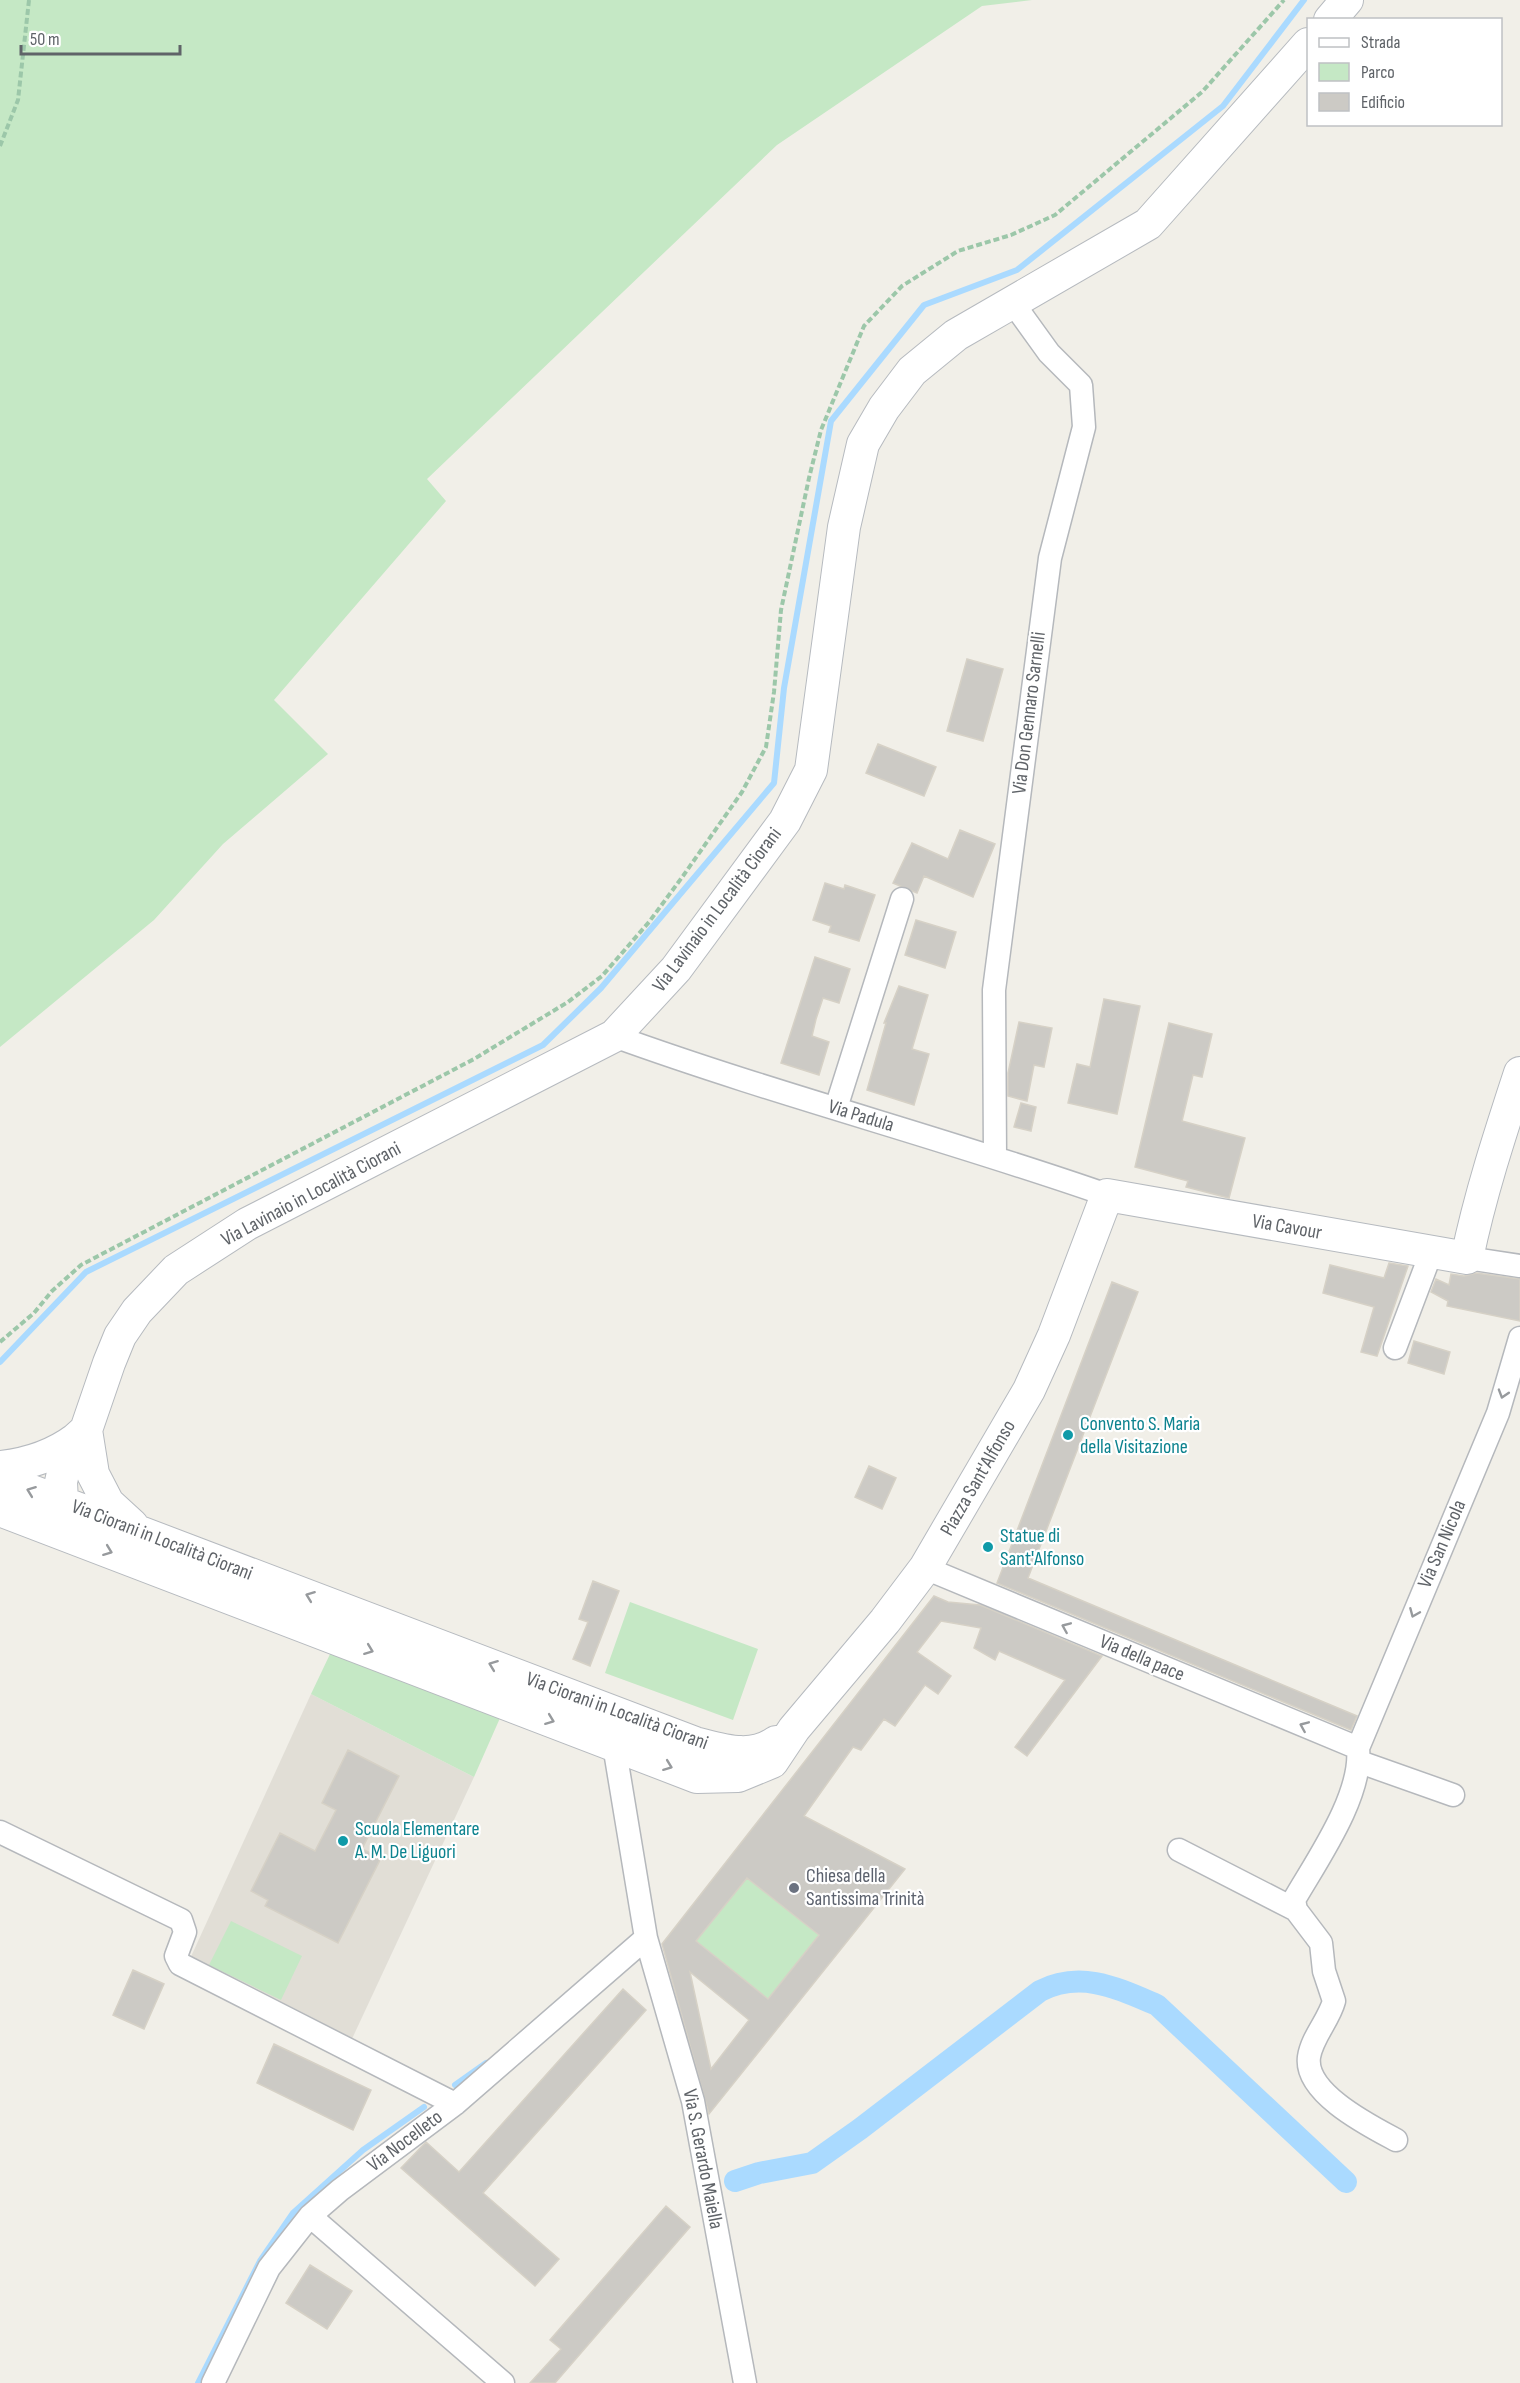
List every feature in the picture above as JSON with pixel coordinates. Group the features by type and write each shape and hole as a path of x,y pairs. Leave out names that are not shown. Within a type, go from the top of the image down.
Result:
{"street":[{"path":"1332,18 1347,0"},
{"name":"Via Lavinaio in Località Ciorani","path":"58,1516 63,1473 84,1438 108,1363 120,1336 137,1311 176,1270 247,1224 614,1036 683,960 785,821 811,770 844,527 863,444 884,408 912,371 956,335 1148,224 1307,45"},
{"name":"Via Don Gennaro Sarnelli","path":"995,1156 993,990 1050,558 1084,427 1081,386 1049,352 1018,310 1006,305"},
{"path":"836,1108 902,899"},
{"name":"Via Padula","path":"614,1036 749,1083 995,1156 1107,1195"},
{"path":"1520,1072 1494,1151 1467,1258 1520,1266"},
{"name":"Via Cavour","path":"1107,1195 1467,1258"},
{"name":"Piazza Sant'Alfonso","path":"794,1730 885,1621 925,1568 1029,1390 1054,1335 1107,1195"},
{"path":"1395,1348 1431,1253"},
{"name":"Via San Nicola","path":"1296,1911 1294,1900 1340,1817 1359,1755 1498,1413 1520,1338"},
{"path":"0,1467 18,1465 45,1457 84,1438 93,1474 108,1503 139,1531"},
{"name":"Via Ciorani in Località Ciorani","path":"0,1479 58,1516 620,1731 695,1743 736,1753 764,1751 794,1730"},
{"name":"Via Ciorani in Località Ciorani","path":"0,1510 58,1516 139,1531 620,1731"},
{"name":"Via della pace","path":"925,1568 1453,1796"},
{"name":"Via S. Gerardo Maiella","path":"620,1731 646,1938 693,2101 745,2383"},
{"path":"0,1832 181,1920 185,1932 176,1956 180,1964 455,2104"},
{"path":"1179,1850 1296,1911 1321,1943 1324,1971 1334,2001 1312,2048 1309,2059 1312,2075 1324,2091 1356,2118 1396,2140"},
{"name":"Via Nocelleto","path":"213,2383 269,2268 310,2216 340,2190 455,2104 646,1938"},
{"path":"310,2216 503,2383"}],"path":[{"path":"0,147 18,100 29,0"},
{"path":"0,1342 34,1313 52,1291 81,1265 474,1059 568,1002 602,976 649,922 683,876 742,792 766,747 781,610 809,478 821,430 864,326 902,285 958,251 1011,235 1055,215 1202,92 1284,0"}],"shaded area":[{"path":"311,1694 474,1777 351,2041 189,1961"}],"green space":[{"path":"0,0 1032,0 982,6 777,145 427,479 446,501 274,700 328,754 223,844 154,920 0,1047"},
{"path":"630,1602 758,1649 733,1720 605,1673"},
{"path":"331,1652 500,1718 474,1777 311,1694"},
{"path":"747,1878 819,1935 768,1999 696,1941"},
{"path":"231,1921 302,1956 281,2000 209,1965"}],"building":[{"path":"967,659 1003,669 983,741 947,731"},
{"path":"878,744 936,767 924,796 866,773"},
{"path":"960,830 995,844 973,897 924,876 917,893 893,883 912,843 948,859"},
{"path":"825,883 844,889 845,885 875,895 859,941 829,932 831,926 813,920"},
{"path":"916,920 956,932 945,968 905,955"},
{"path":"815,957 850,969 839,1003 823,998 816,1019 812,1036 829,1042 819,1075 781,1063"},
{"path":"899,986 928,995 912,1049 929,1054 914,1105 867,1090 886,1023 884,1023"},
{"path":"1104,999 1140,1006 1117,1114 1068,1103 1077,1064 1090,1067"},
{"path":"1019,1022 1052,1028 1044,1067 1034,1065 1027,1101 1008,1096 1008,1073"},
{"path":"1169,1023 1212,1034 1202,1077 1193,1075 1182,1121 1245,1138 1229,1198 1186,1187 1188,1181 1135,1167"},
{"path":"1021,1103 1036,1107 1031,1131 1014,1127"},
{"path":"1389,1263 1408,1266 1377,1356 1361,1352 1374,1307 1323,1293 1330,1265 1384,1278"},
{"path":"1476,1273 1520,1279 1520,1321 1447,1306 1448,1301 1431,1292 1436,1279 1449,1285 1451,1274 1464,1276"},
{"name":"Convento S. Maria della Visitazione","path":"1112,1282 1138,1292 1028,1578 1357,1716 1351,1730 997,1583"},
{"path":"1414,1341 1450,1352 1444,1374 1408,1363"},
{"path":"869,1466 896,1478 882,1509 855,1497"},
{"path":"593,1581 619,1591 590,1666 573,1659 588,1622 579,1619"},
{"path":"934,1596 948,1602 980,1605 1102,1656 1027,1756 1015,1747 1065,1680 999,1651 995,1660 974,1648 981,1628 941,1621 917,1652 951,1676 938,1694 925,1685 895,1726 884,1719 861,1750 853,1747 804,1816 905,1869 709,2114 662,1944","holes":["747,1878 819,1935 768,1999 696,1941","690,1972 749,2020 711,2069"]},
{"name":"Scuola Elementare A. M. De Liguori","path":"348,1750 399,1776 362,1849 381,1858 338,1943 265,1906 268,1900 251,1891 280,1833 315,1851 336,1810 322,1803"},
{"path":"133,1970 164,1984 144,2029 113,2015"},
{"path":"623,1989 646,2010 483,2193 559,2259 535,2286 401,2168 426,2142 459,2172"},
{"path":"274,2044 371,2090 353,2130 257,2083"},
{"path":"666,2206 690,2227 555,2383 530,2383 561,2349 550,2340"},
{"path":"310,2265 352,2291 327,2329 286,2303"}],"waterway":[{"path":"0,1362 86,1272 543,1045 601,988 774,783 784,688 831,421 924,305 1017,270 1223,106 1304,0"},
{"path":"735,2181 759,2173 812,2163 1040,1991 1055,1985 1084,1982 1113,1988 1157,2005 1346,2182"},
{"path":"455,2085 486,2063"},
{"path":"198,2383 260,2261 293,2213 363,2150 424,2107"}],"place":[{"name":"Convento S. Maria della Visitazione","path":"1068,1435"},
{"name":"Statue di Sant'Alfonso","path":"988,1547"},
{"name":"Scuola Elementare A. M. De Liguori","path":"343,1841"},
{"name":"Chiesa della Santissima Trinità","path":"794,1888"}]}
